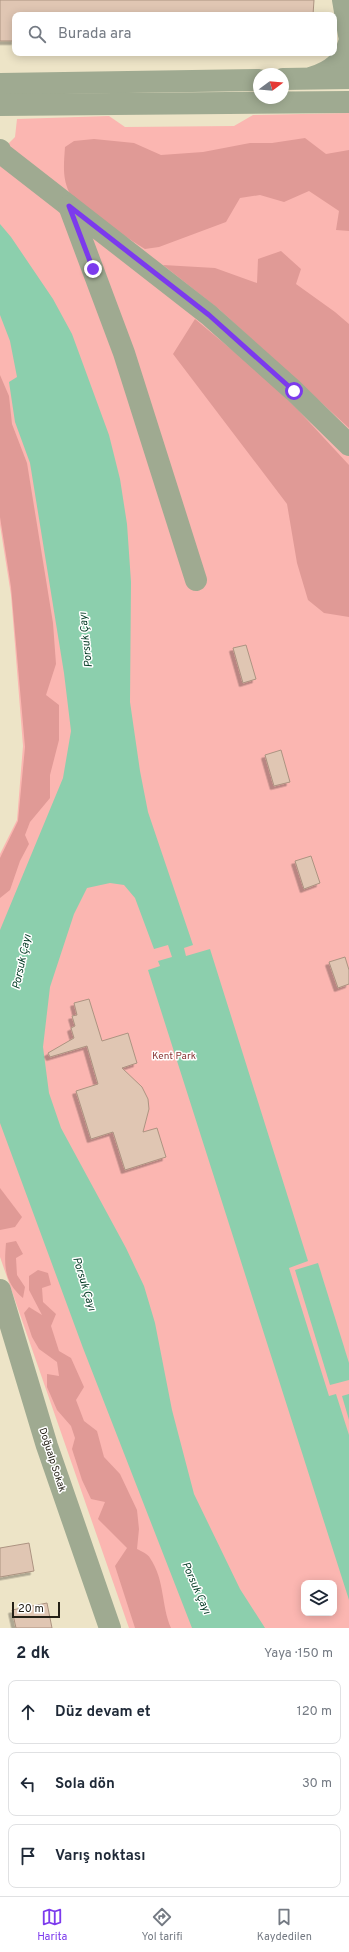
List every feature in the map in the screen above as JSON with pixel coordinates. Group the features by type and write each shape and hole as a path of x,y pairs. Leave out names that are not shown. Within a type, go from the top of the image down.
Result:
{"street":[{"path":"0,105 347,102 348,44 343,0"},
{"path":"309,79 331,70 348,44"},
{"path":"289,79 347,78"},
{"path":"0,84 253,80"},
{"path":"0,150 1,153 209,315 294,391 349,445"},
{"path":"69,206 124,353 196,580"},
{"name":"Doğualp Sokak","path":"0,1290 47,1446 110,1628"}],"green space":[{"name":"Kent Park","path":"349,113 349,1628 129,1628 0,1257 0,854 17,820 23,746 11,595 0,525 0,152 15,137 17,119 109,116 125,127 234,126 253,115"}],"shaded area":[{"path":"305,138 326,154 349,150 349,231 336,230 339,211 309,191 284,202 260,195 240,198 226,222 159,247 145,249 81,205 69,192 65,181 65,147 74,141 94,139 134,143 161,155 203,152 250,143 272,143"},
{"path":"281,251 301,269 296,284 349,324 349,428 220,310 163,265 215,268 257,283 258,259"},
{"path":"195,319 262,375 298,410 349,465 349,617 324,613 308,600 297,563 287,504 173,354"},
{"path":"0,375 9,396 12,424 27,463 53,623 56,664 46,695 59,705 59,740 50,775 50,798 30,822 25,835 29,844 20,861 10,890 0,898 0,858 18,821 25,747 11,587 0,517"},
{"path":"0,1188 22,1217 15,1227 0,1230"},
{"path":"16,1241 23,1254 16,1258 17,1275 25,1287 23,1298 12,1286 5,1266 6,1243"},
{"path":"38,1270 48,1273 51,1285 42,1288 43,1302 56,1314 51,1326 59,1351 71,1358 84,1387 76,1400 84,1421 97,1431 104,1457 120,1474 137,1510 139,1529 137,1549 148,1555 155,1566 161,1584 171,1628 135,1628 115,1566 127,1548 98,1519 105,1502 91,1499 82,1480 72,1449 75,1438 71,1426 57,1410 47,1387 47,1374 59,1376 57,1362 39,1349 32,1337 24,1313 29,1307 42,1315 29,1290 29,1276"}],"water":[{"name":"Porsuk Çayı","path":"0,224 11,237 53,299 72,334 109,435 120,479 127,524 131,582 130,702 140,771 148,812 193,945 184,948 186,956 210,949 308,1261 289,1268 329,1396 336,1394 349,1435 349,1600 148,970 160,966 158,961 172,957 168,945 154,949 135,898 124,885 110,883 87,888 74,914 50,987 43,1047 49,1093 61,1128 126,1248 144,1286 155,1323 172,1410 194,1494 240,1589 265,1628 192,1628 83,1348 0,1123 0,930 63,778 71,731 64,673 30,463 15,422 9,382 17,377 10,341 0,315"},
{"path":"318,1263 349,1363 349,1380 330,1385 295,1270"},
{"path":"349,1394 349,1420 342,1396"}],"building":[{"path":"0,0 314,0 313,12 12,12 12,41 0,41"},
{"path":"246,645 256,679 243,683 233,648"},
{"path":"281,750 290,782 274,786 265,755"},
{"path":"311,856 320,883 304,889 295,861"},
{"path":"345,957 349,970 349,984 338,988 329,962"},
{"path":"89,999 102,1041 128,1033 137,1063 122,1068 142,1087 148,1099 149,1109 143,1132 157,1128 166,1157 125,1170 113,1132 91,1139 76,1091 98,1084 87,1046 50,1057 48,1053 74,1038 71,1028 75,1026 72,1016 77,1015 74,1003"},
{"path":"29,1543 34,1571 0,1577 0,1548"},
{"path":"47,1603 52,1628 16,1628 12,1610"}],"route":[{"path":"93,269 69,206 209,315 294,391"}]}
